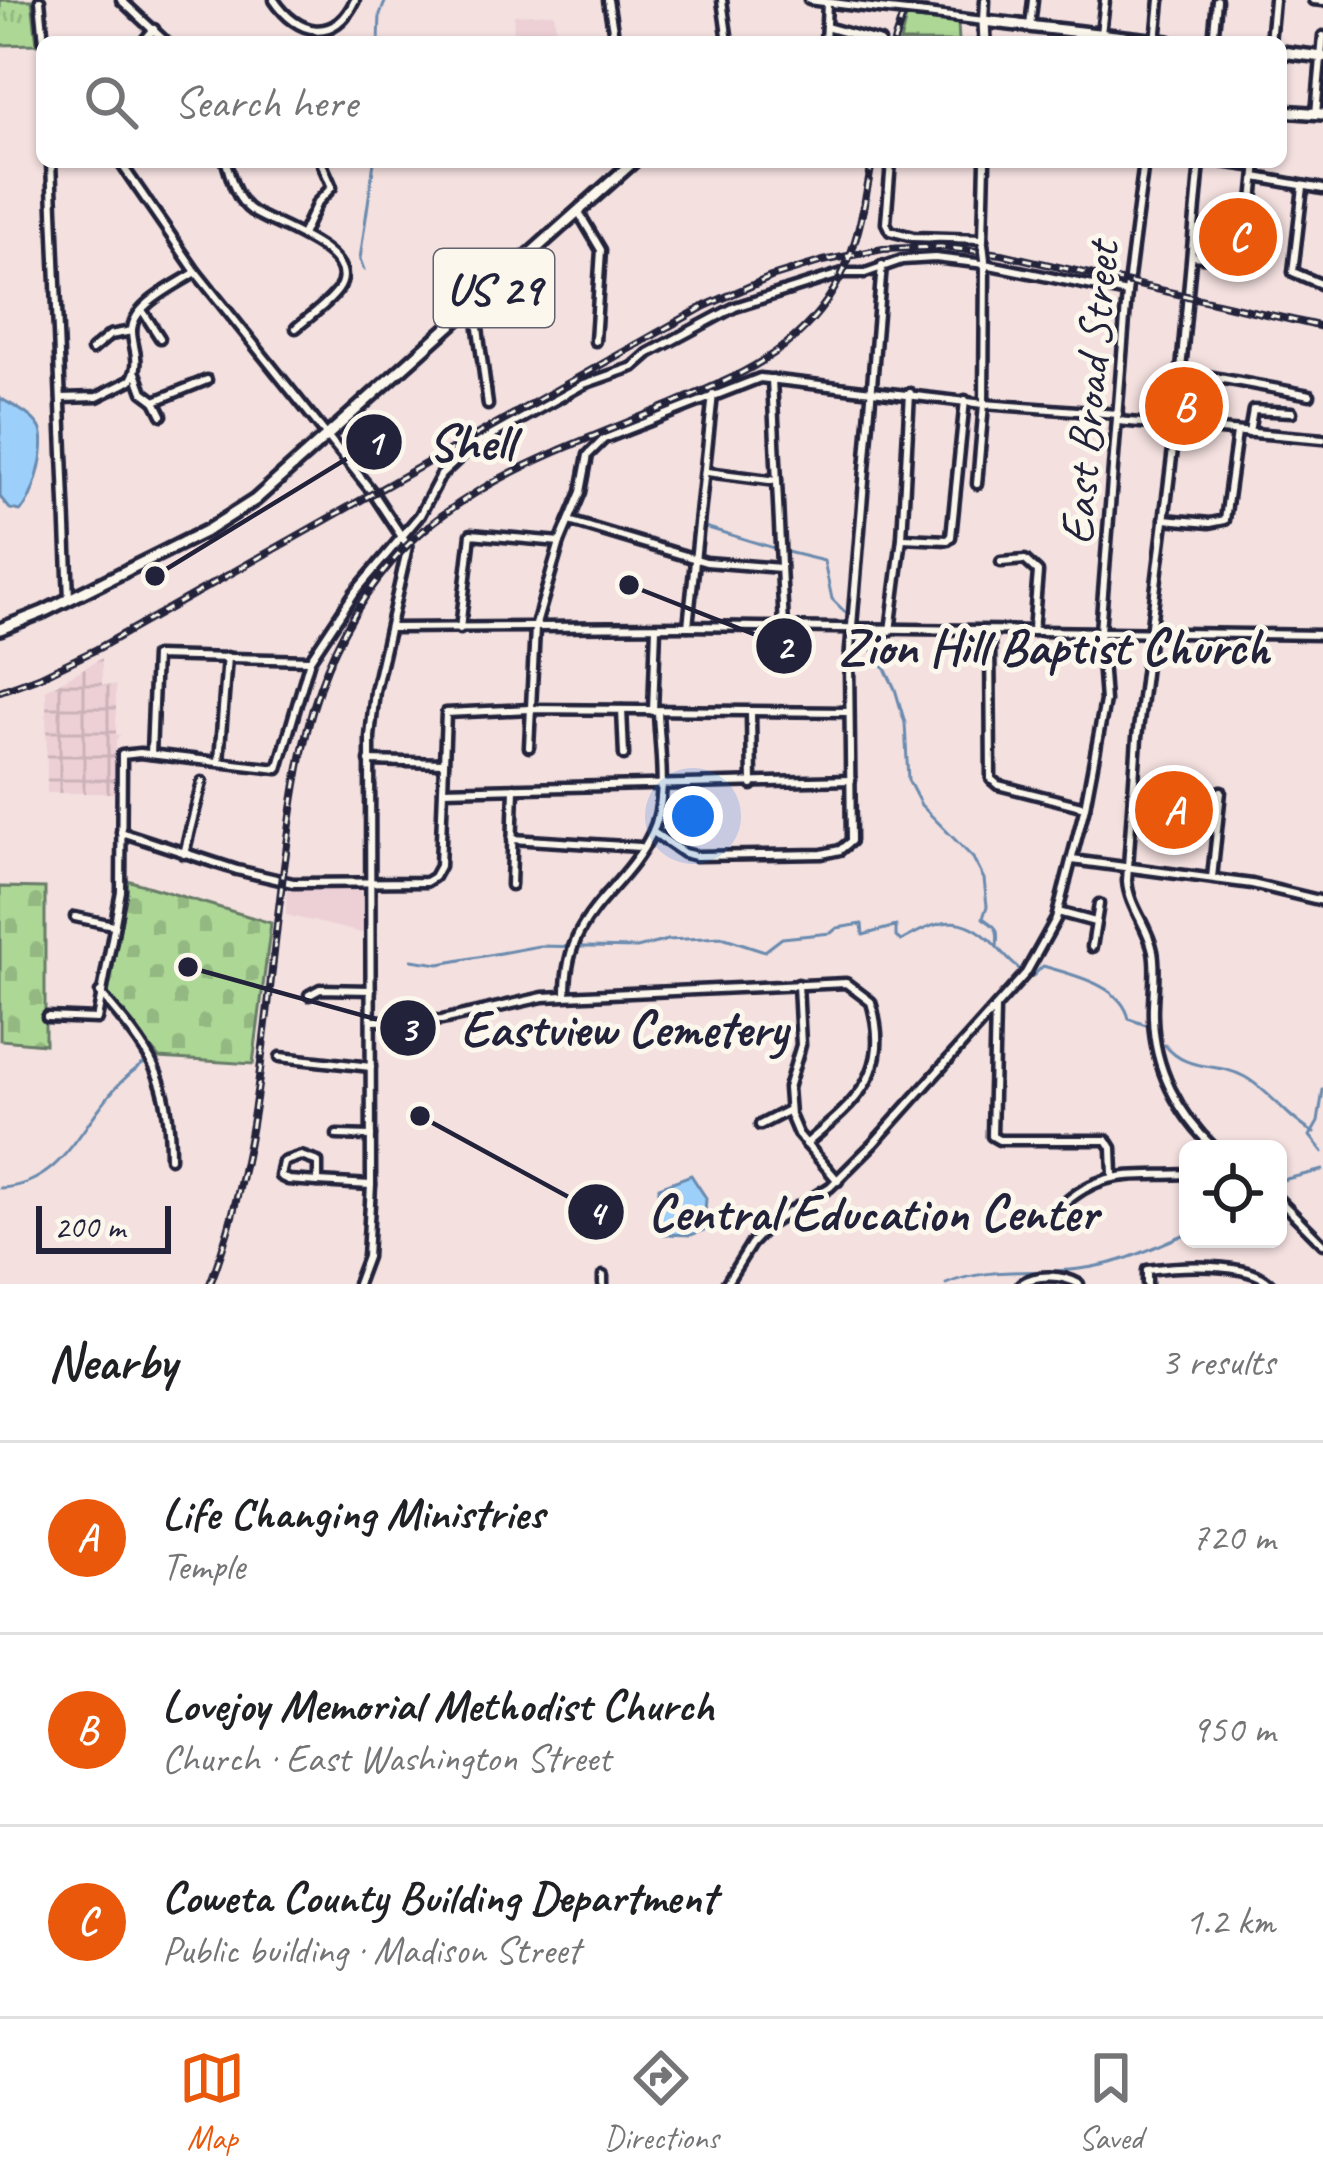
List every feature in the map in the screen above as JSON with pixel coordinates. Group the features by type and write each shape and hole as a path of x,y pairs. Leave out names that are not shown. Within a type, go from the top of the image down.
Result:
{"main road":[{"path":"985,36 985,21 1089,36"},
{"path":"1287,53 1322,57"},
{"path":"1287,111 1319,114"},
{"name":"US 29","path":"0,628 236,514 626,168"}],"street":[{"path":"40,0 43,36"},
{"path":"121,0 161,36"},
{"path":"274,0 296,24 319,30 334,28 356,0"},
{"path":"608,0 614,36"},
{"path":"722,0 727,36"},
{"path":"808,0 985,21 985,0"},
{"path":"1030,26 1033,0"},
{"path":"1101,36 1105,0"},
{"path":"1156,36 1160,0"},
{"path":"1214,36 1217,0"},
{"path":"1271,36 1274,0"},
{"path":"1312,0 1323,1"},
{"path":"825,36 828,1"},
{"path":"826,27 858,36"},
{"path":"148,36 154,28"},
{"path":"1319,114 1323,36"},
{"path":"51,168 68,599"},
{"path":"124,168 196,272 404,537 407,562 371,714 371,1185 367,1257 356,1284"},
{"path":"228,168 249,209 302,235 335,259 342,281 337,292 296,328"},
{"path":"302,235 317,203 332,187 324,168"},
{"path":"891,168 889,228 913,237 983,241"},
{"path":"977,484 983,404 985,168"},
{"name":"East Broad Street","path":"726,1284 770,1223 838,1180 1027,972 1058,912 1105,701 1100,632 1127,293 1143,168"},
{"path":"1199,168 1127,869 1129,896 1154,955 1153,1020 1159,1060 1177,1103 1208,1140"},
{"path":"1192,256 1247,261 1257,168"},
{"path":"1256,177 1323,189"},
{"path":"1303,187 1293,272 1323,285"},
{"path":"578,211 601,250 596,341"},
{"path":"46,1017 97,1019 121,891 122,755 219,761 275,771 281,765 310,660 356,592 404,537 441,475 457,458 600,377 633,367 649,353 734,307 843,273 928,258 985,262 1127,293"},
{"path":"652,832 684,854 696,856 800,856 833,852 849,843 853,827 848,712 852,629 882,265"},
{"path":"162,415 143,392 136,373 132,331 142,310 196,272"},
{"path":"475,305 488,405"},
{"path":"142,310 160,338"},
{"path":"92,350 110,334 132,331"},
{"path":"597,367 600,377"},
{"path":"1181,371 1310,395"},
{"path":"61,398 97,397 136,373"},
{"path":"772,378 784,627"},
{"path":"530,747 535,628 560,542 581,493 588,455 597,443 751,379 1323,439"},
{"path":"155,401 207,380"},
{"path":"890,631 902,538 910,393"},
{"path":"688,626 713,394"},
{"path":"902,538 951,537 965,400"},
{"path":"1249,433 1252,410 1292,412"},
{"path":"1164,519 1225,520 1237,433"},
{"path":"706,472 777,481"},
{"path":"569,521 696,559 781,568"},
{"path":"460,629 471,534 560,542"},
{"path":"1000,562 1025,560 1038,572 1033,631"},
{"path":"390,628 688,626 1323,635"},
{"path":"566,995 568,956 588,917 652,832 659,808 656,627"},
{"path":"990,631 992,779 998,785 1085,807"},
{"path":"151,754 155,656 310,660"},
{"path":"219,761 227,656"},
{"path":"622,710 623,755"},
{"path":"751,712 752,784"},
{"path":"121,832 293,883 425,882 434,878 440,866 446,713 848,712"},
{"path":"369,761 443,763"},
{"path":"442,790 851,780"},
{"path":"184,854 202,782"},
{"path":"511,885 514,788"},
{"path":"1212,878 1221,790"},
{"path":"512,838 642,847"},
{"path":"1072,860 1212,878 1323,901"},
{"path":"434,878 441,885"},
{"path":"1092,947 1099,904"},
{"path":"1058,912 1096,922"},
{"path":"76,917 113,925"},
{"path":"371,1021 442,1020 566,995 846,983 871,1002 879,1053 866,1085 806,1144"},
{"path":"798,984 801,1045 788,1088 789,1110 806,1144 838,1180"},
{"path":"309,995 320,989 371,990"},
{"path":"100,993 154,1061 169,1116 170,1157"},
{"path":"995,1005 992,1136 1050,1142 1107,1140 1113,1175"},
{"path":"280,1057 371,1066"},
{"path":"760,1125 789,1110"},
{"path":"338,1135 371,1136"},
{"path":"318,1182 318,1162 311,1158 288,1159 279,1170 288,1180 318,1182 371,1185"},
{"path":"1052,1215 1079,1190 1113,1175 1179,1174"},
{"path":"1287,1208 1323,1244"},
{"path":"1148,1284 1147,1270 1164,1268 1244,1269 1262,1275 1270,1284"},
{"path":"1022,1284 1034,1277 1066,1278 1079,1284"}],"shaded area":[{"path":"554,13 557,36 513,36 514,15"},
{"path":"102,658 102,685 116,686 116,734 120,735 115,793 47,793 46,690"},
{"path":"287,881 371,881 371,935 286,915"}],"green space":[{"path":"0,0 32,0 36,44 0,45"},
{"path":"906,18 958,23 959,36 902,36"},
{"path":"127,880 271,923 253,1064 159,1058 108,995"},
{"path":"0,887 45,888 45,1044 0,1040"}],"water":[{"path":"0,398 33,419 42,436 38,472 20,511 10,509 0,497"},
{"path":"691,1175 706,1198 704,1230 691,1235 663,1234 659,1187"}],"waterway":[{"path":"379,36 386,0"},
{"path":"364,270 360,259 373,168"},
{"path":"705,527 777,549"},
{"path":"783,551 824,561 832,599 868,635 895,689 905,723 908,780 921,805 973,858 984,879 987,906 983,918 996,929 997,947"},
{"path":"412,960 439,964 539,946 637,948 668,940 722,937 765,951 782,938 862,924 863,935 896,926 901,941 950,922 982,934 1021,970"},
{"path":"1030,974 1043,966 1095,983 1117,998 1129,1019 1146,1025"},
{"path":"1165,1045 1183,1060 1245,1077 1314,1133"},
{"path":"0,1188 26,1183 46,1172 125,1078 146,1062"},
{"path":"1323,1090 1318,1122 1310,1136 1323,1152"},
{"path":"1287,1179 1323,1170"},
{"path":"946,1284 995,1273 1095,1266 1179,1237"}],"railway":[{"path":"896,36 908,0"},
{"path":"210,1284 250,1137 302,754 311,714 341,637 391,563 450,509 554,452 737,375 800,332 833,291 848,260 871,168"},
{"path":"0,691 97,649 705,306 823,261 883,249 941,247 1002,254 1323,327"}],"place":[{"name":"Coweta County Building Department","path":"1238,237"},
{"name":"Lovejoy Memorial Methodist Church","path":"1184,406"},
{"name":"Shell","path":"155,576"},
{"name":"Zion Hill Baptist Church","path":"629,585"},
{"name":"Life Changing Ministries","path":"1174,810"},
{"name":"Eastview Cemetery","path":"188,967"},
{"name":"Central Education Center","path":"420,1116"}]}
